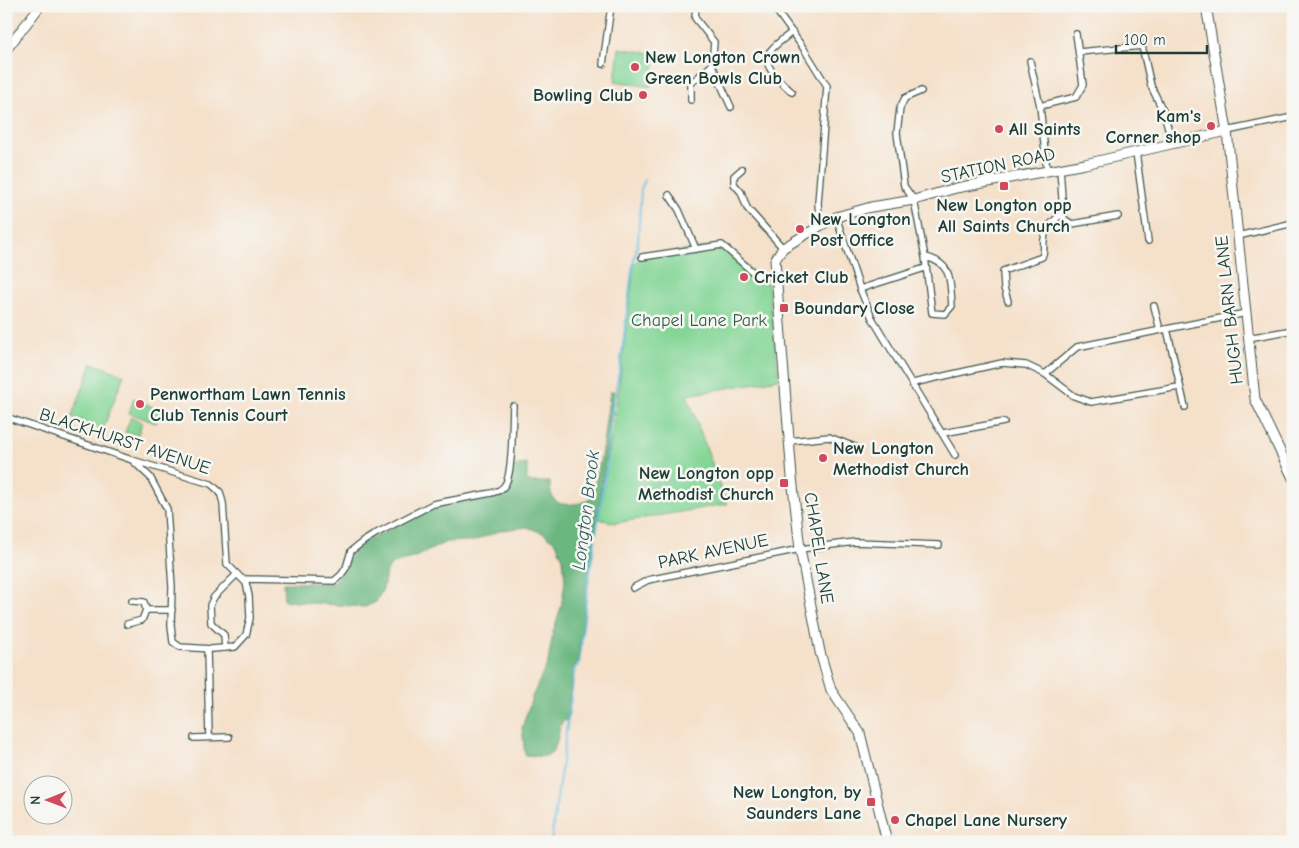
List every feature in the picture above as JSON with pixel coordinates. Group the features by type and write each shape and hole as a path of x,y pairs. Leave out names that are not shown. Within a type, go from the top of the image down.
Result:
{"street":[{"path":"6,50 40,6"},
{"path":"603,64 611,6"},
{"path":"696,6 695,18 714,42 712,66 730,107"},
{"path":"774,6 827,86 818,203 820,226"},
{"name":"HUGH BARN LANE","path":"1206,6 1227,131 1255,399 1293,478"},
{"path":"792,32 770,51 767,56 768,64 777,79 792,92"},
{"path":"1040,106 1076,98 1083,85 1076,34"},
{"path":"1079,52 1142,46 1151,86 1164,113 1172,143"},
{"path":"1030,61 1040,106 1047,171"},
{"path":"691,100 690,84 712,66"},
{"path":"921,92 905,98 900,108 897,132 904,186 914,200 925,257 932,313 945,314 952,306 950,274 936,260 925,257"},
{"path":"1227,131 1293,117"},
{"name":"STATION ROAD","path":"782,248 836,218 870,207 914,200 956,188 1047,171 1227,131"},
{"path":"1136,152 1148,240"},
{"path":"1060,168 1064,219 1072,224 1118,216"},
{"path":"742,169 734,176 734,184 741,192 747,208 782,248"},
{"path":"669,194 680,210 696,249"},
{"path":"1008,302 1004,288 1003,271 1042,257 1046,232 1054,219 1063,213"},
{"path":"836,218 872,318 955,455"},
{"path":"1238,236 1293,223"},
{"path":"642,257 722,245 755,274 761,277 775,276"},
{"name":"CHAPEL LANE","path":"782,248 775,260 775,276 782,331 800,549 820,652 831,690 860,733 887,842"},
{"path":"860,289 925,268"},
{"path":"1154,306 1164,330 1185,407"},
{"path":"1045,374 1077,347 1246,312"},
{"path":"1248,338 1293,330"},
{"path":"913,383 1002,363 1026,365 1045,374 1074,396 1091,402 1180,387"},
{"path":"243,579 334,581 346,568 351,551 364,540 432,504 495,492 507,482 513,406"},
{"name":"BLACKHURST AVENUE","path":"6,417 132,460 211,484 220,492 223,503 227,564 237,574"},
{"path":"943,433 1004,422"},
{"path":"790,440 828,437 860,449"},
{"path":"132,460 150,477 167,509 172,586 173,642 180,647 206,649 225,648 235,647 246,635 250,618 246,582 237,574 214,597 210,605 211,624 224,635 225,648"},
{"name":"PARK AVENUE","path":"633,588 648,580 800,549 855,542 939,544"},
{"path":"127,624 142,620 146,610 144,602 132,601"},
{"path":"146,610 172,610"},
{"path":"206,649 209,737"},
{"path":"194,738 229,737"}],"green space":[{"name":"New Longton Crown Green Bowls Club","path":"619,48 656,54 651,87 615,81"},
{"name":"Chapel Lane Park","path":"719,245 768,284 779,379 687,395 727,504 615,523 599,519 619,385 634,264 642,257"},
{"path":"92,363 124,375 103,429 72,417"},
{"path":"615,391 578,663 573,668 567,720 562,722 560,726 557,741 550,754 545,756 525,755 522,728 532,697 548,662 565,581 563,559 556,543 543,533 527,527 502,530 474,541 446,542 418,556 391,565 386,573 383,589 376,602 365,607 284,601 283,583 333,583 355,550 363,543 433,506 498,494 506,489 512,466 527,464 527,482 550,482 551,493 558,503 574,504 588,500 592,497 601,457 610,392"},
{"name":"Penwortham Lawn Tennis Club Tennis Court","path":"134,398 161,411 156,423 129,413"},
{"path":"131,417 142,422 138,435 125,432"}],"waterway":[{"name":"Longton Brook","path":"551,842 575,668 579,665 587,591 607,463 611,413 620,368 632,270 638,241 641,189 645,180"}],"place":[{"name":"New Longton Crown Green Bowls Club","path":"635,67"},
{"name":"Bowling Club","path":"643,95"},
{"name":"Kam's Corner shop","path":"1211,126"},
{"name":"All Saints","path":"999,129"},
{"name":"New Longton opp All Saints Church","path":"1004,186"},
{"name":"New Longton Post Office","path":"800,229"},
{"name":"Cricket Club","path":"744,277"},
{"name":"Boundary Close","path":"784,308"},
{"name":"Penwortham Lawn Tennis Club Tennis Court","path":"140,404"},
{"name":"New Longton Methodist Church","path":"823,458"},
{"name":"New Longton opp Methodist Church","path":"784,483"},
{"name":"New Longton, by Saunders Lane","path":"871,802"},
{"name":"Chapel Lane Nursery","path":"895,820"}]}
